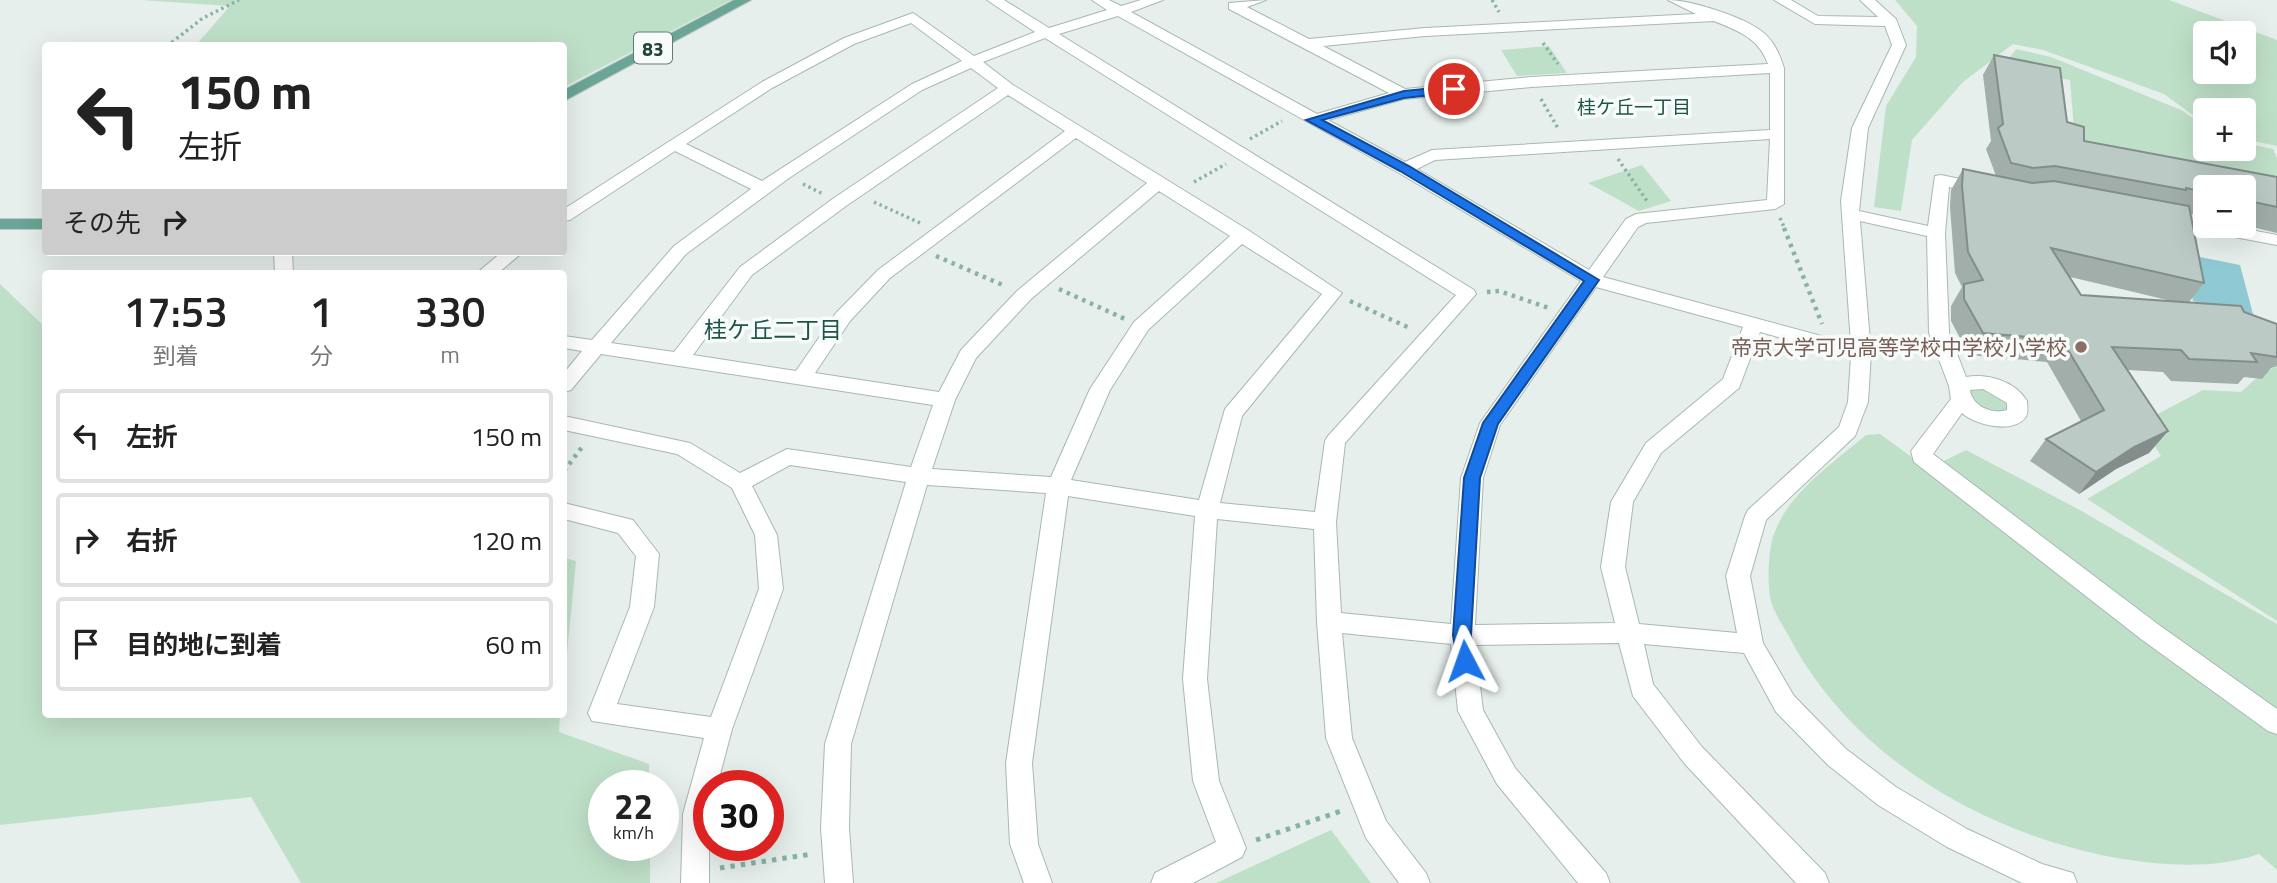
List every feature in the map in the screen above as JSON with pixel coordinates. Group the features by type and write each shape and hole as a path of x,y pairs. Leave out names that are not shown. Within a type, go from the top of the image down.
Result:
{"main road":[{"name":"83","path":"567,94 744,0"},
{"path":"0,224 42,224"}],"street":[{"path":"995,0 1467,294 1335,442 1325,522 1329,622 1339,738 1376,830 1416,883"},
{"path":"1099,0 1405,169 1592,280 1861,352"},
{"path":"567,381 680,250 762,188 917,87 971,62 1046,33 1156,0"},
{"path":"1259,0 1234,6 1404,94"},
{"path":"1596,883 1506,776 1471,711 1462,635 1472,478 1490,423 1632,223 1642,218 1657,216 1775,204 1777,68 1770,49 1752,31 1675,0"},
{"path":"1781,0 1815,20 1891,22"},
{"path":"1867,0 1891,22 1899,45 1860,128 1850,201 1861,352 1858,402 1848,431 1756,516 1738,576 1751,644 1785,704 1837,757 1887,796 1957,838 2039,877 2063,883"},
{"path":"1304,44 1425,32 1720,16"},
{"path":"567,214 767,85 849,41 913,17 1008,88 1333,293 1232,414 1207,510 1195,680 1206,781 1232,848 1165,883"},
{"path":"1305,116 1404,94 1531,82 1777,68"},
{"path":"679,360 746,271 847,197 1008,88"},
{"path":"801,379 843,317 884,275 1077,130"},
{"path":"1405,169 1432,155 1778,134"},
{"path":"673,144 762,188"},
{"path":"1994,191 1941,180 1936,233 1939,333 1960,393 1922,451 1922,457 2150,632 2277,723"},
{"path":"839,883 835,828 838,744 919,476 945,400 968,355 1024,295 1158,183"},
{"path":"1851,214 1936,233"},
{"path":"2146,215 2277,240"},
{"path":"1038,883 1024,844 1019,763 1058,486 1100,389 1141,326 1242,234"},
{"path":"490,270 509,256"},
{"path":"1753,325 1732,383 1653,448 1622,502 1613,567 1642,688 1693,755 1815,883"},
{"path":"567,342 945,400"},
{"path":"567,424 683,448 740,483 766,536 771,589 719,729 696,814 695,877"},
{"path":"740,483 787,457 919,476 1058,486 1207,510 1325,522"},
{"path":"567,513 625,526 648,554 642,607 601,713 719,729"},
{"path":"1329,622 1462,635 1628,633 1751,644"}],"path":[{"path":"172,42 203,18 239,0"},
{"path":"1532,26 1568,80"},
{"path":"1531,82 1568,146"},
{"path":"1175,193 1237,152 1305,116"},
{"path":"1607,144 1657,216"},
{"path":"783,174 940,233"},
{"path":"1775,204 1829,345"},
{"path":"919,248 1024,295"},
{"path":"1039,280 1141,326"},
{"path":"1467,294 1499,291 1566,315"},
{"path":"1333,293 1429,337"},
{"path":"567,467 595,429"},
{"path":"1232,848 1365,803"},
{"path":"695,877 837,850"}],"green space":[{"path":"141,0 731,0 567,85 567,42 199,42 230,6"},
{"path":"1895,0 2169,0 2226,21 2193,21 2193,84 2256,84 2256,32 2277,40 2277,146 2256,142 2256,98 2193,98 2193,115 2164,94 2043,50 2013,44 1963,82 1912,140 1901,211 1874,207 1886,106 1916,57 1917,26"},
{"path":"1549,46 1567,73 1517,76 1501,50"},
{"path":"2016,49 2051,57 2181,110 2193,118 2193,161 2256,161 2256,145 2273,149 2277,158 2277,190 2256,185 2256,175 2215,175 2075,141 2070,80 2002,68"},
{"path":"1642,165 1671,201 1639,211 1588,183"},
{"path":"0,284 42,324 42,718 560,718 559,732 649,764 649,770 588,770 588,861 650,861 650,883 301,883 251,797 0,825"},
{"path":"2277,366 2277,621 2087,499 2161,456 2141,423 2203,390 2241,392 2262,373"},
{"path":"1973,380 2017,401 2004,420 1961,400"},
{"path":"1880,434 1928,469 1966,450 2078,509 2277,624 2277,870 2259,854 2209,864 2157,863 2123,859 2074,848 2025,833 1978,813 1934,788 1892,759 1854,725 1821,687 1777,616 1769,591 1769,560 1774,534 1781,519 1801,492 1866,435"},
{"path":"567,559 576,561 567,653"},
{"path":"1331,830 1371,883 1216,883"}],"water":[{"path":"2185,254 2240,265 2253,314 2193,301"}],"building":[{"path":"1994,55 2060,68 2067,122 2084,127 2084,141 2277,177 2277,207 2256,203 2256,175 2193,175 2193,189 2186,190 2055,166 2033,168 2011,163 1998,128 2003,124"},
{"path":"1963,169 2032,183 2054,181 2189,206 2193,238 2195,238 2204,283 2051,248 2081,295 2241,306 2244,312 2277,324 2277,357 2251,353 2257,362 2189,359 2181,350 2112,347 2168,431 2134,447 2096,472 2046,439 2104,410 2062,340 1983,333 1964,299 1964,284 1983,280 1968,252"}],"place":[{"name":"帝京大学可児高等学校中学校小学校","path":"2081,347"}],"district":[{"name":"桂ケ丘一丁目","path":"1634,106"},
{"name":"桂ケ丘二丁目","path":"773,329"}],"route":[{"path":"1454,89 1404,94 1312,120 1405,169 1592,280 1490,423 1484,441 1472,478 1462,635 1465,661"}]}
